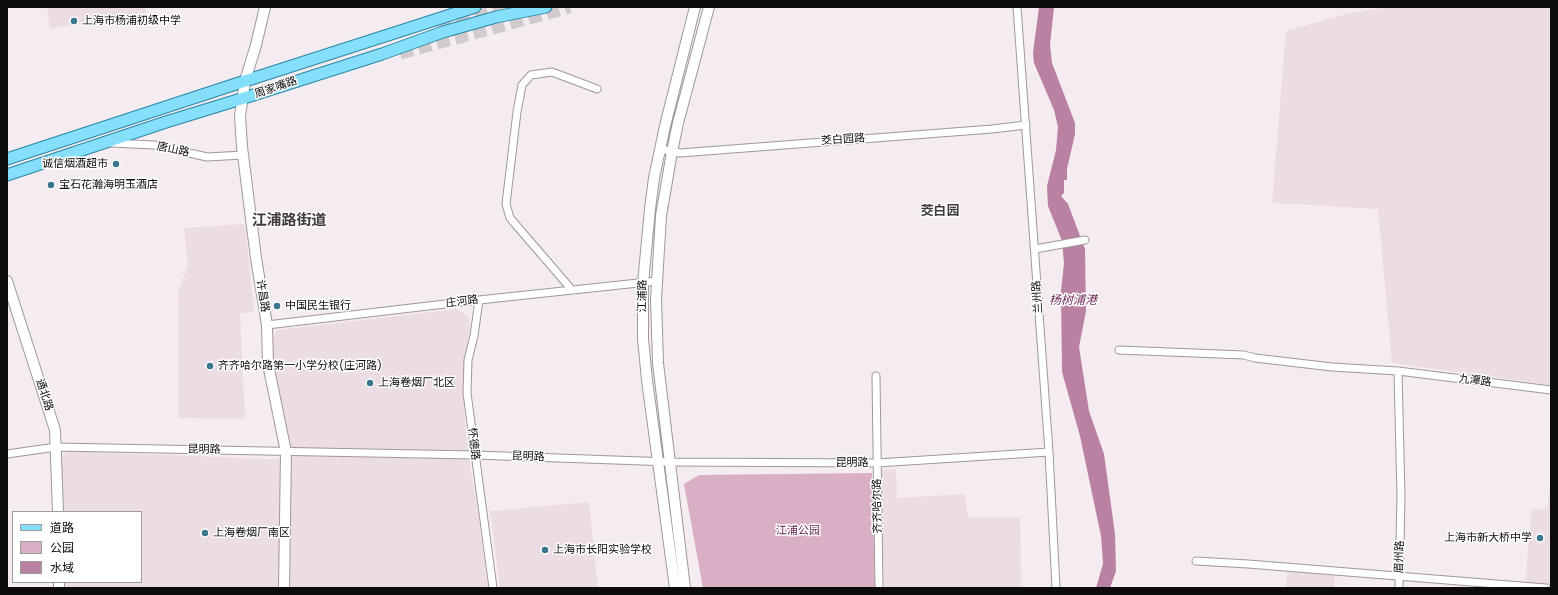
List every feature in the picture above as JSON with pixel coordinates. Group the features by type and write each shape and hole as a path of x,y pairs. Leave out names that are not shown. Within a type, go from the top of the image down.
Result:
{"main road":[{"name":"许昌路","path":"265,7 258,38 245,80 240,116 243,155 256,258 267,325 268,364 286,452 284,588"},
{"name":"周家嘴路","path":"7,159 245,80 475,7"},
{"name":"周家嘴路","path":"7,175 103,142 382,54 443,32 496,17 546,7"},
{"name":"江浦路","path":"675,588 646,373 643,339 643,283 650,208 660,149 696,7"},
{"name":"江浦路","path":"686,588 658,363 656,336 657,281 661,216 672,152 678,123 709,7"},
{"name":"通北路","path":"7,281 55,430 58,511"}],"street":[{"name":"兰州路","path":"1017,7 1050,452 1056,588"},
{"path":"572,290 510,218 506,204 514,148 517,112 522,86 531,75 552,72 598,89"},
{"name":"茭白园路","path":"660,149 680,153 992,129 1026,125"},
{"name":"唐山路","path":"103,142 154,145 207,156 243,155"},
{"path":"1035,249 1085,240"},
{"name":"庄河路","path":"267,325 657,281"},
{"name":"怀德路","path":"479,300 467,373 467,393 493,588"},
{"name":"九潭路","path":"1119,350 1244,355 1255,358 1332,367 1398,371 1551,390"},
{"name":"眉州路","path":"1398,371 1401,526 1399,588"},
{"name":"齐齐哈尔路","path":"876,376 879,588"},
{"name":"昆明路","path":"7,454 56,447 475,455 658,462 877,463 1050,452"},
{"path":"1196,561 1546,588"}],"shaded area":[{"name":"上海市杨浦初级中学","path":"47,7 146,7 147,13 50,29"},
{"path":"1390,7 1551,7 1551,385 1392,363 1378,209 1272,203 1286,31 1350,13"},
{"name":"齐齐哈尔路第一小学分校(庄河路)","path":"245,224 254,312 240,313 245,419 179,418 178,292 188,265 184,228"},
{"path":"457,309 469,318 470,326 463,378 465,423 488,588 62,588 62,583 142,583 142,511 62,511 62,459 63,454 67,451 292,460 289,436 273,379 272,340 277,330"},
{"path":"896,469 897,498 965,494 968,517 1020,517 1021,588 884,587 879,470"},
{"name":"上海市新大桥中学","path":"1550,487 1551,584 1525,583 1532,509 1547,509"},
{"name":"上海市长阳实验学校","path":"589,502 598,588 500,588 490,511"},
{"path":"1287,570 1335,573 1334,588 1286,588"}],"green space":[{"name":"江浦公园","path":"872,473 875,588 703,588 684,484 699,475"}],"water":[{"name":"杨树浦港","path":"1039,7 1054,7 1050,45 1052,63 1075,123 1075,134 1067,169 1067,180 1064,180 1064,193 1061,196 1068,204 1085,249 1086,311 1079,347 1089,411 1104,454 1115,534 1116,571 1110,588 1096,588 1103,564 1101,536 1080,436 1062,372 1061,291 1064,263 1062,241 1048,206 1047,186 1056,150 1058,127 1054,110 1034,63 1033,53"}],"tunnel":[{"path":"438,25 506,7"},
{"path":"400,53 570,7"}],"place":[{"name":"上海市杨浦初级中学","path":"74,21"},
{"name":"诚信烟酒超市","path":"116,164"},
{"name":"宝石花瀚海明玉酒店","path":"51,185"},
{"name":"中国民生银行","path":"277,306"},
{"name":"齐齐哈尔路第一小学分校(庄河路)","path":"210,366"},
{"name":"上海卷烟厂北区","path":"370,383"},
{"name":"上海卷烟厂南区","path":"205,533"},
{"name":"上海市新大桥中学","path":"1540,538"},
{"name":"上海市长阳实验学校","path":"545,550"}],"district":[{"name":"茭白园","path":"940,212"},
{"name":"江浦路街道","path":"289,221"}]}
